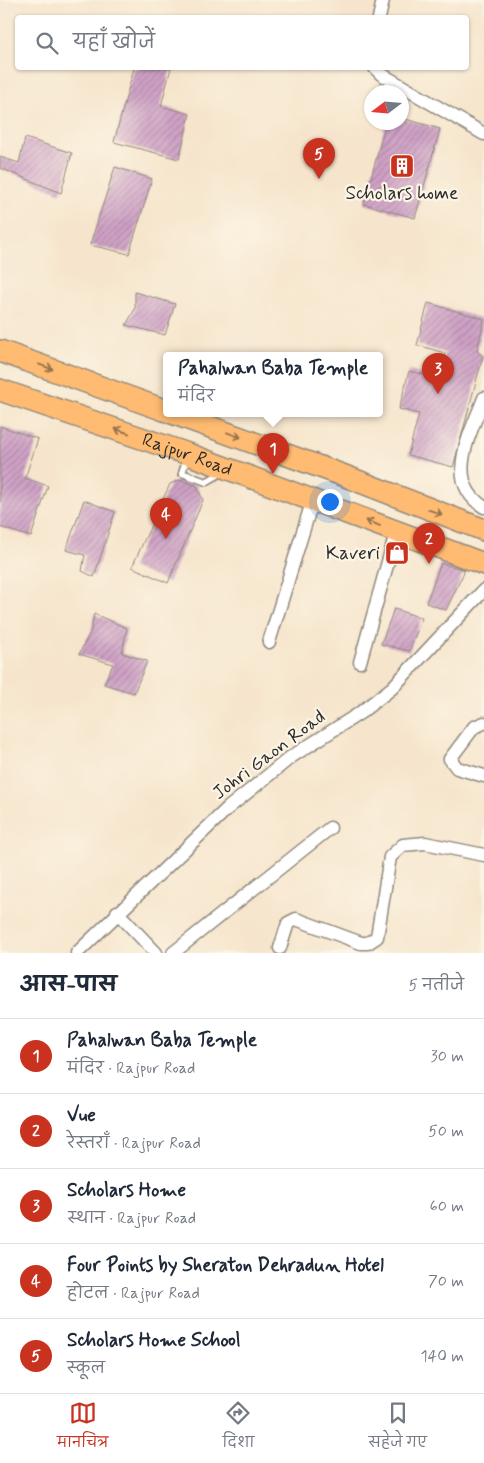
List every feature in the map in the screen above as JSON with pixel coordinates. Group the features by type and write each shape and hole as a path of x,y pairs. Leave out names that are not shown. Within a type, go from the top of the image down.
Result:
{"main road":[{"name":"Rajpur Road","path":"0,350 163,410"},
{"name":"Rajpur Road","path":"0,390 228,468 484,564"},
{"name":"Rajpur Road","path":"183,417 345,476 484,530"}],"street":[{"path":"380,15 383,0"},
{"path":"377,70 484,134"},
{"path":"484,398 466,443 462,472 464,483 470,494 484,507"},
{"path":"269,642 313,499"},
{"path":"360,662 396,532"},
{"name":"Johri Gaon Road","path":"77,953 228,808 291,757 360,713 392,688 484,590"},
{"path":"465,611 484,599"},
{"path":"484,723 474,727 450,759 457,768 484,776"},
{"path":"174,953 330,828"},
{"path":"280,948 288,923 296,919 361,943 374,940 377,937 390,857 403,845 424,843 484,855"},
{"path":"118,912 156,953"}],"building":[{"path":"133,70 170,70 161,106 190,114 179,159 114,142"},
{"name":"Scholars home","path":"409,120 440,129 415,218 364,204 384,130 409,130"},
{"path":"25,138 72,153 61,193 0,168 0,157 19,163"},
{"path":"115,167 152,179 129,254 90,245"},
{"path":"135,292 175,304 165,335 126,325 135,309"},
{"path":"428,303 484,319 477,351 483,356 453,467 408,455 419,414 399,409 409,371 438,378 445,353 417,345"},
{"path":"0,426 38,439 25,478 48,486 31,537 0,527"},
{"path":"179,480 196,485 203,500 168,583 132,567 170,484"},
{"path":"84,500 115,512 94,577 82,571 85,555 66,550"},
{"path":"441,563 465,570 446,610 426,603"},
{"path":"394,609 422,618 409,651 381,644"},
{"path":"94,614 127,628 122,653 147,661 134,693 104,684 113,664 79,654 91,631"}],"place":[{"name":"Scholars home","path":"402,166"},
{"name":"Scholars Home School","path":"319,179"},
{"name":"Scholars Home","path":"438,394"},
{"name":"Pahalwan Baba Temple","path":"273,474"},
{"name":"Four Points by Sheraton Dehradun Hotel","path":"166,539"},
{"name":"Kaveri","path":"397,553"},
{"name":"Vue","path":"429,564"}]}
